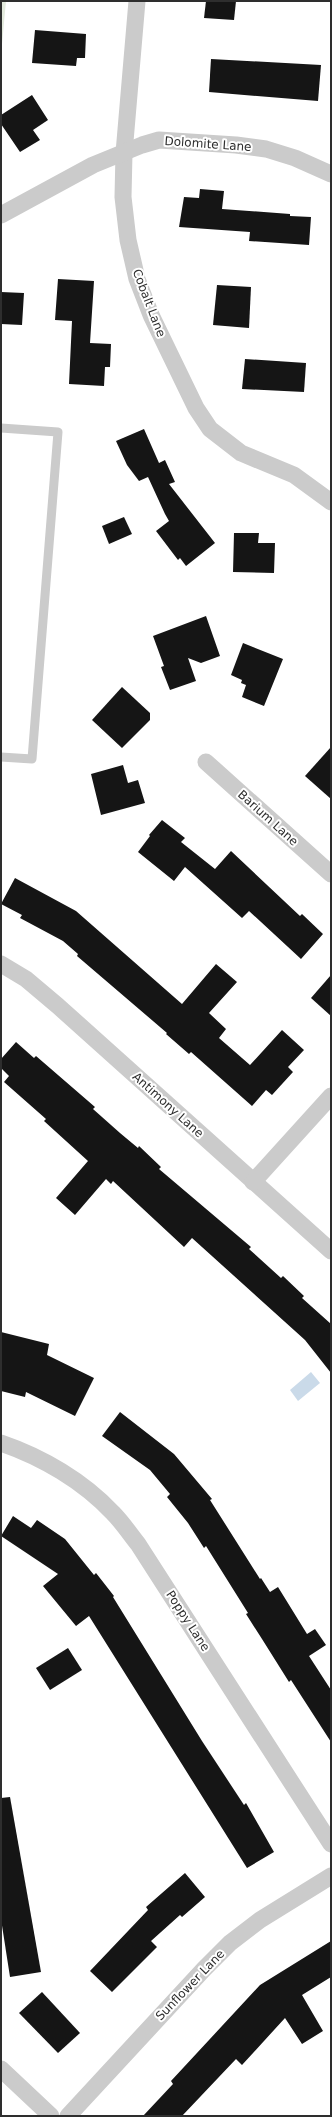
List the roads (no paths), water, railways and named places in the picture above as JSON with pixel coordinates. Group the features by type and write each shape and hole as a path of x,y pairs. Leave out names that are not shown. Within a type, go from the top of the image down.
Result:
{"street":[{"name":"Cobalt Lane","path":"137,1 124,152 123,197 128,240 137,279 151,315 196,408 210,428 224,442 241,453 294,475 331,502"},
{"name":"Dolomite Lane","path":"1,215 65,179 142,144 159,140 236,145 266,149 295,158 331,174"},
{"name":"Barium Lane","path":"206,762 331,874"},
{"name":"Antimony Lane","path":"1,964 26,980 58,1006 331,1251"},
{"path":"253,1182 331,1096"},
{"name":"Poppy Lane","path":"1,1444 46,1462 82,1485 113,1512 138,1544 331,1844"},
{"name":"Sunflower Lane","path":"68,2116 204,1969 230,1943 260,1920 331,1876"},
{"path":"1,2069 51,2116"}],"lane":[{"path":"1,428 58,432 32,759 1,757"}],"water":[{"path":"311,1372 320,1383 298,1401 290,1390"}]}
